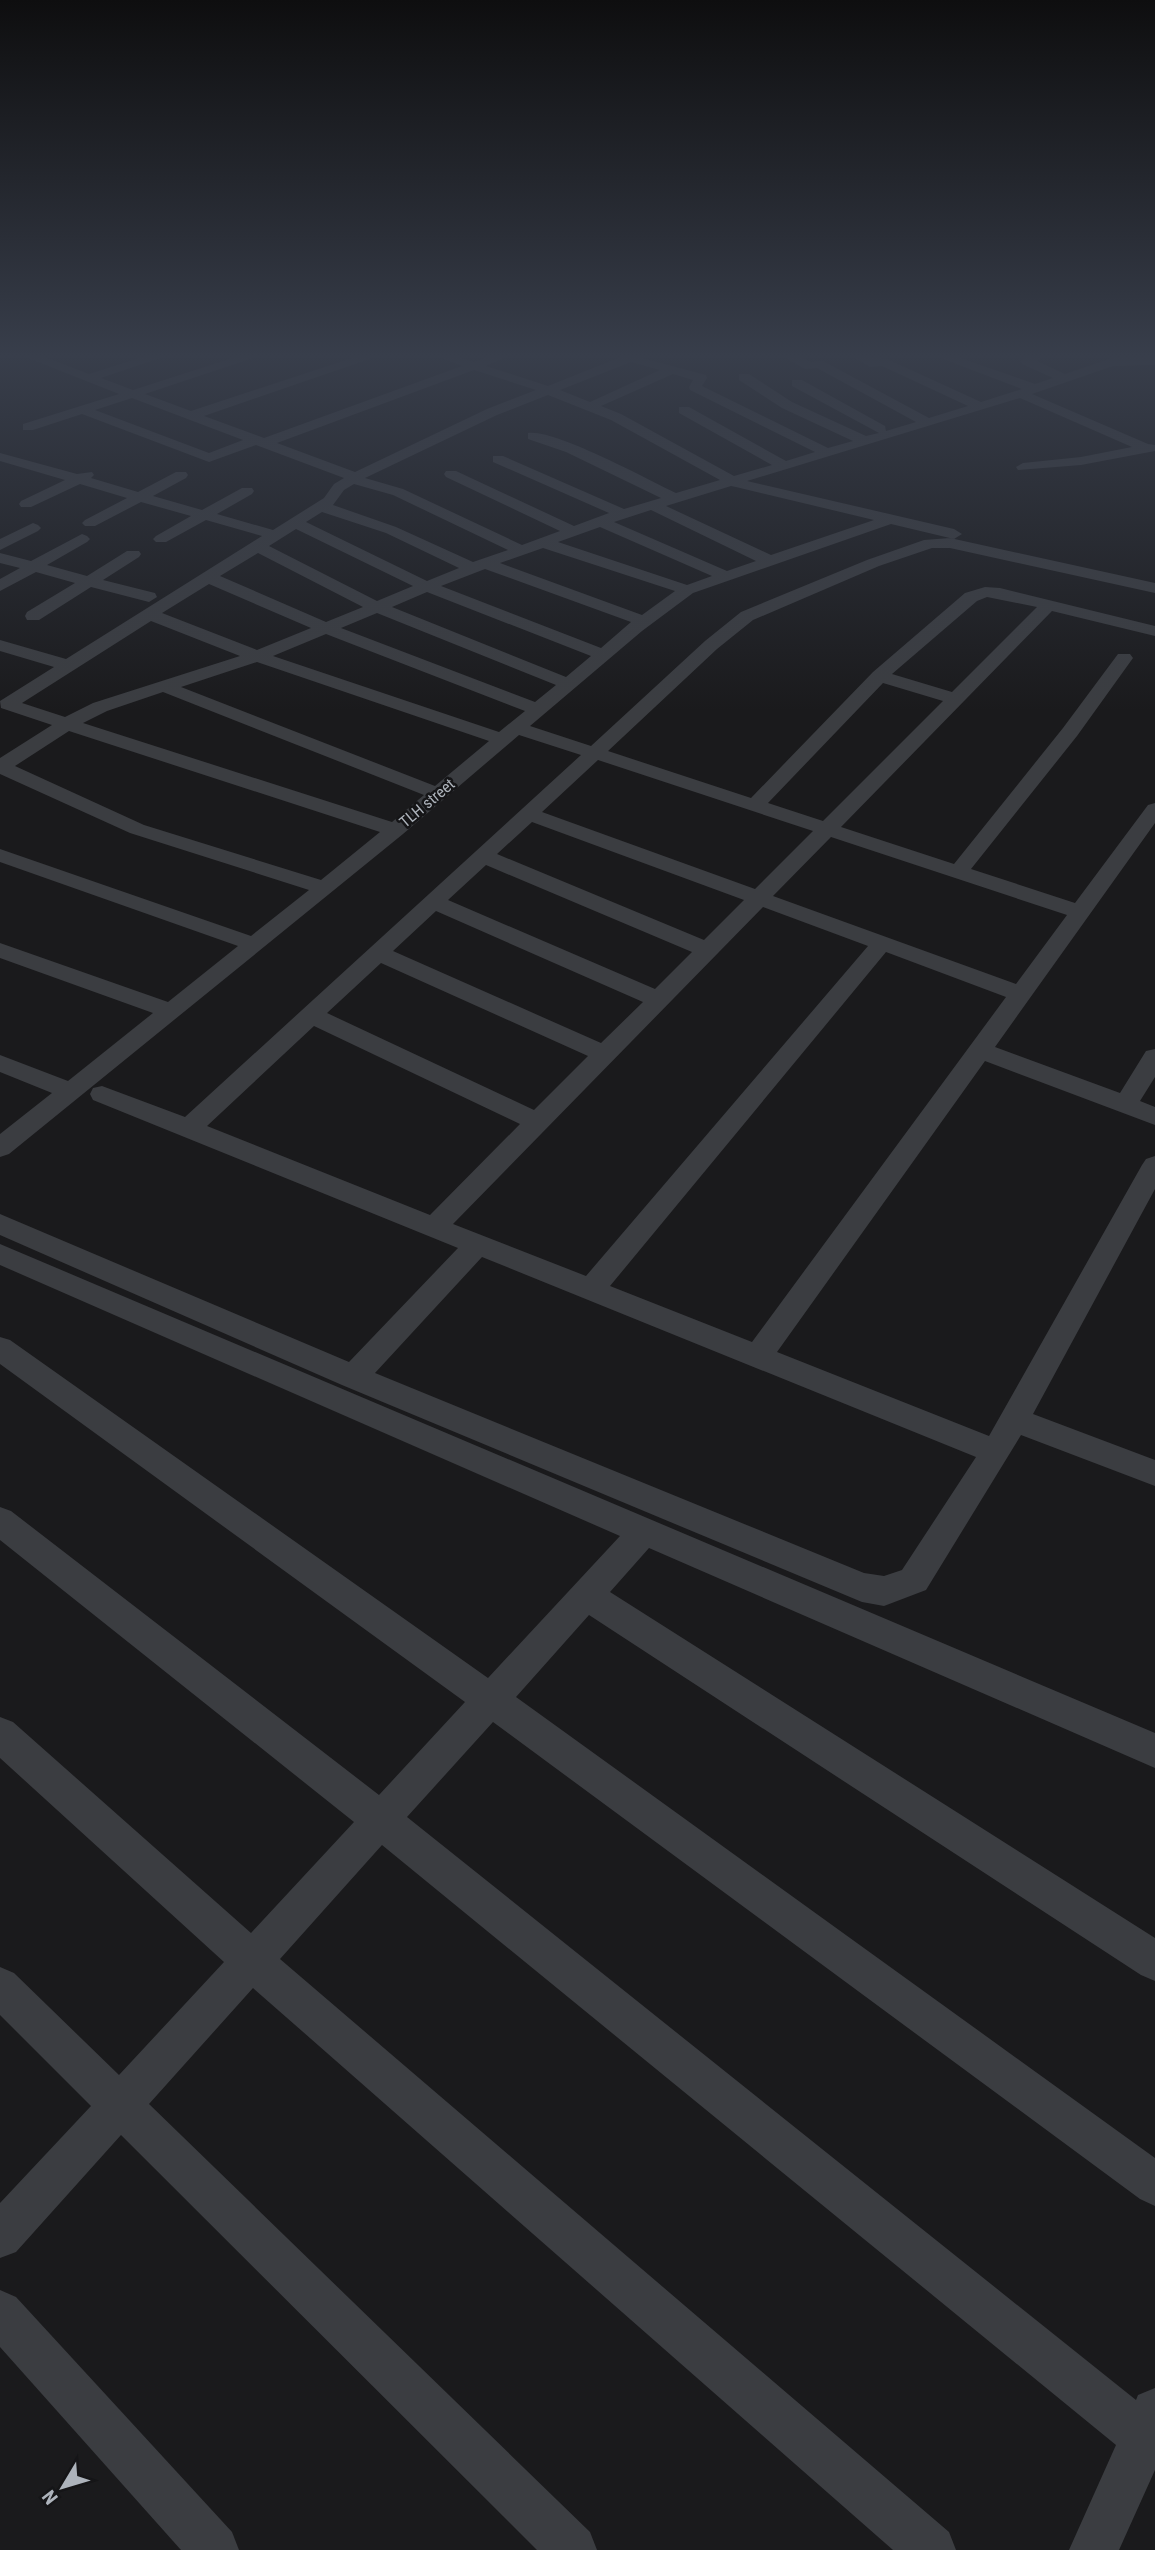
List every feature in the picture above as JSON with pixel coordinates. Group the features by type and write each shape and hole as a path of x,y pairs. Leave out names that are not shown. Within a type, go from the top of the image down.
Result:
{"street":[{"path":"58,473 275,535"},
{"path":"26,504 90,473"},
{"path":"341,473 398,492 521,550"},
{"path":"364,473 339,487 329,501 208,577 149,605 67,665 7,704 65,725 396,830"},
{"path":"530,473 623,514"},
{"path":"621,473 674,498"},
{"path":"716,473 730,481 758,490 1155,578"},
{"path":"0,767 65,725 100,707 257,656 425,586 600,521 756,473"},
{"path":"451,474 573,531"},
{"path":"90,523 181,475"},
{"path":"161,539 247,491"},
{"path":"652,505 770,561"},
{"path":"320,506 391,530 478,566 643,621"},
{"name":"TLH street","path":"0,1148 396,830 643,621 687,590 888,520"},
{"path":"600,521 726,576"},
{"path":"294,522 425,586 603,655"},
{"path":"0,545 33,528"},
{"path":"0,586 82,539"},
{"path":"542,542 687,590"},
{"path":"189,1128 711,645 747,616 873,563 930,543 950,543 1155,588"},
{"path":"257,546 375,606 569,684"},
{"path":"33,616 134,554"},
{"path":"0,558 89,581 149,605 257,656 511,734 595,752 1080,912"},
{"path":"208,577 326,628 539,710"},
{"path":"755,805 879,676 971,597 985,592 1000,593 1155,631"},
{"path":"435,1226 1049,604"},
{"path":"0,645 67,665"},
{"path":"958,872 1070,732 1124,657"},
{"path":"879,676 956,699"},
{"path":"165,687 439,794"},
{"path":"0,767 136,829 324,888"},
{"path":"759,1355 1155,809"},
{"path":"528,814 1021,994"},
{"path":"0,855 254,944"},
{"path":"482,856 707,950"},
{"path":"433,902 659,1000"},
{"path":"591,1289 881,943"},
{"path":"0,950 171,1011"},
{"path":"378,953 605,1054"},
{"path":"311,1015 538,1122"},
{"path":"980,1050 1155,1116"},
{"path":"1125,1105 1155,1057"},
{"path":"0,1063 71,1091"},
{"path":"102,1094 996,1452"},
{"path":"0,1224 353,1377 862,1587 884,1591 914,1580 996,1452 1155,1165"},
{"path":"353,1377 478,1244"},
{"path":"0,1254 1155,1751"},
{"path":"0,1348 491,1700 1155,2185"},
{"path":"1013,1419 1155,1473"},
{"path":"0,1521 1151,2432 1094,2550"},
{"path":"0,2236 644,1532"},
{"path":"586,1595 1155,1961"},
{"path":"0,1734 252,1961 931,2550"},
{"path":"0,1987 572,2550"},
{"path":"0,2313 214,2550"}]}
